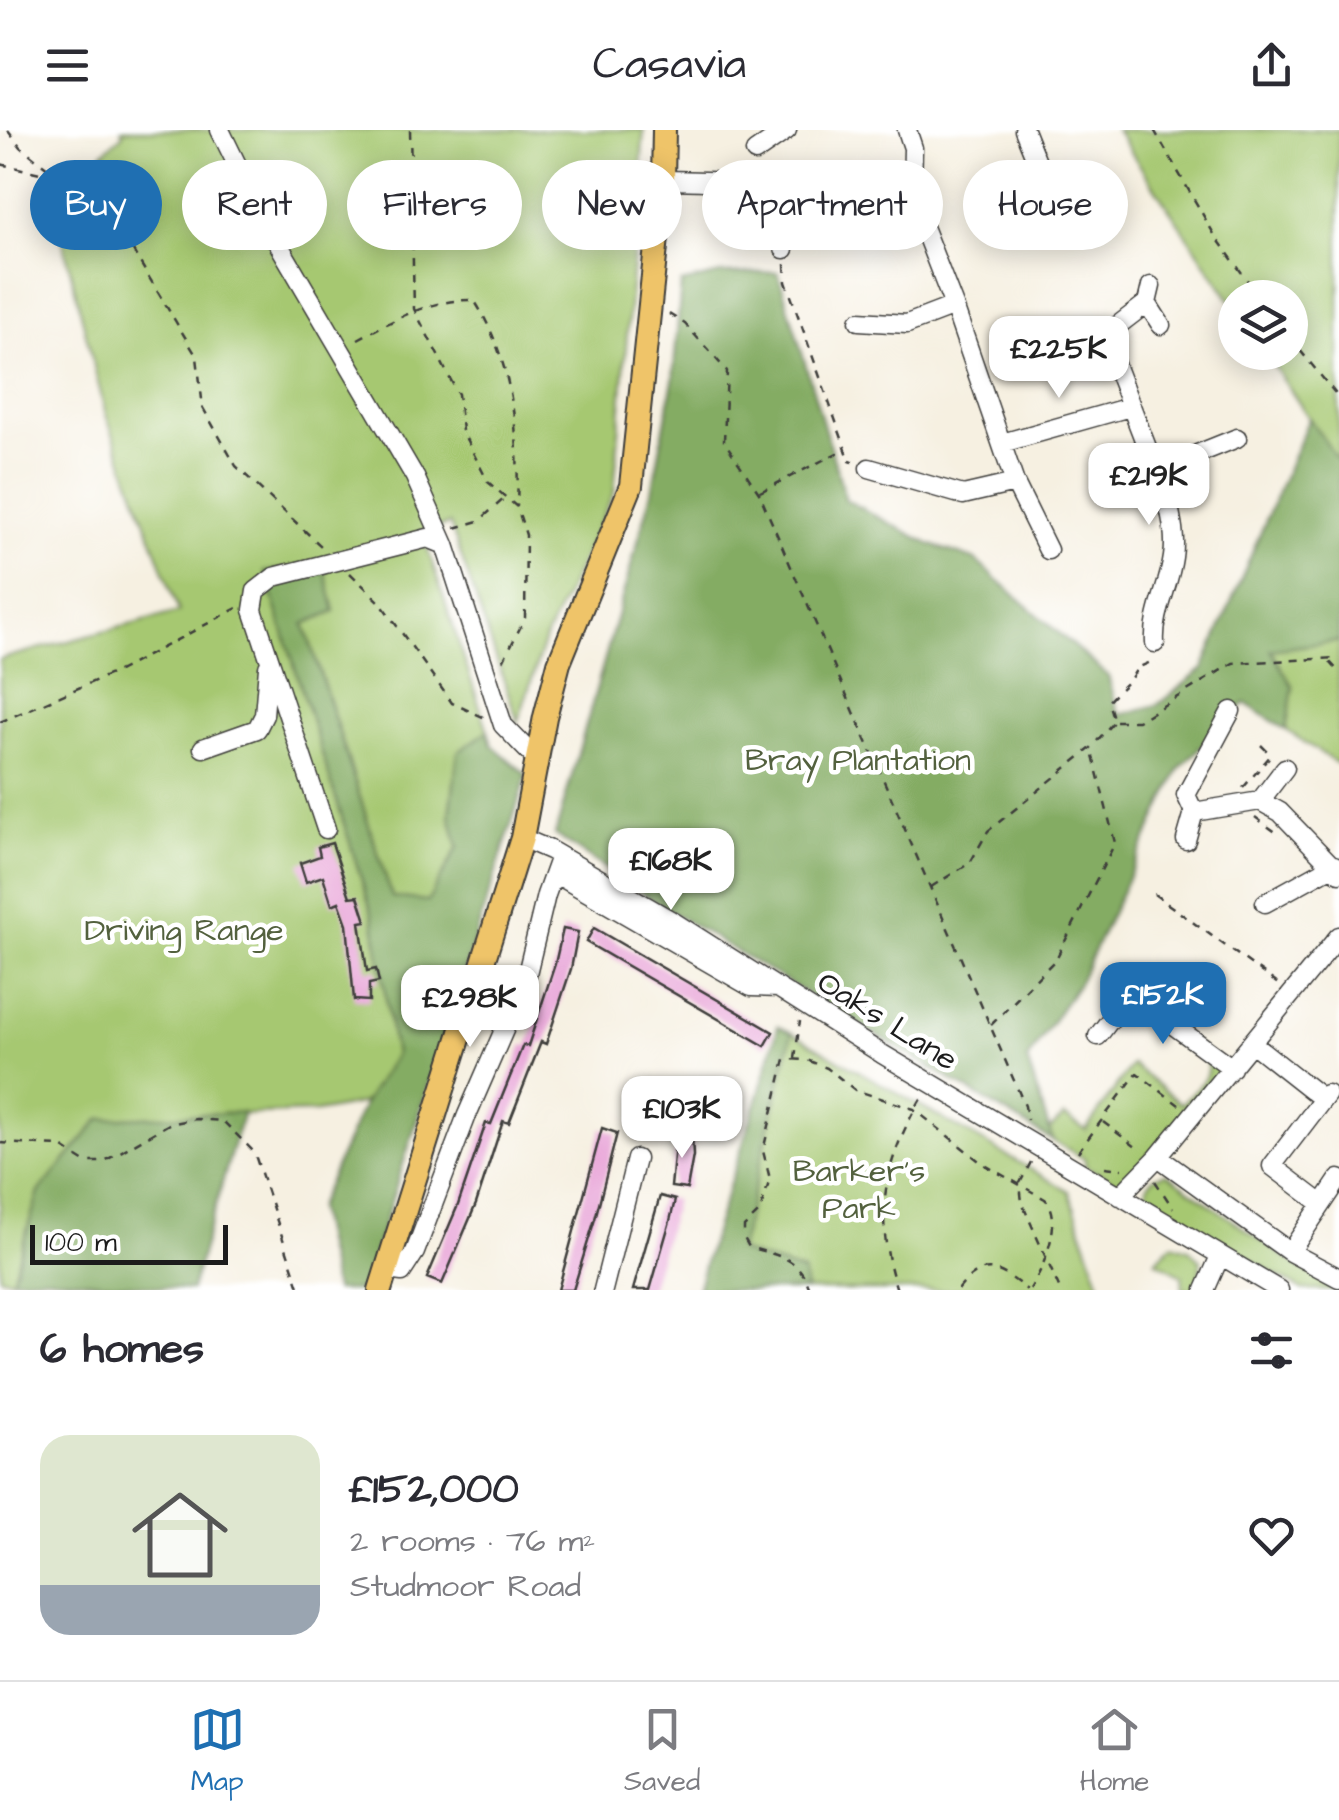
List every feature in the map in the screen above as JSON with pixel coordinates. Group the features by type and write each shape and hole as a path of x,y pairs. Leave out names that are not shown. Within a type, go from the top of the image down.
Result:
{"main road":[{"path":"663,160 664,130"},
{"path":"389,1277 522,838 559,663 631,486 656,250"}],"street":[{"path":"220,130 263,218 415,477 442,538 502,725 538,761"},
{"path":"755,152 787,130"},
{"path":"907,130 913,148 912,189 916,208 1015,483 1048,550"},
{"path":"1024,130 1036,160"},
{"path":"1155,643 1156,616 1173,556 1174,528 1168,502 1130,407 1096,337 1149,294 1160,325"},
{"path":"859,321 907,324 954,306"},
{"path":"1002,443 1130,407"},
{"path":"1156,471 1242,438 1231,418"},
{"path":"869,468 962,495 1015,483"},
{"path":"326,829 269,656 253,600 256,591 274,577 428,538 442,538"},
{"path":"203,748 257,729 264,716 269,656"},
{"path":"1186,840 1194,812 1186,795 1231,711"},
{"path":"1260,801 1285,768"},
{"path":"1194,812 1260,801 1280,812 1336,869 1265,903"},
{"name":"Oaks Lane","path":"522,838 557,864 779,988 1279,1290"},
{"path":"411,1290 389,1277 415,1252 467,1114 525,982 557,864"},
{"path":"1120,1196 1192,1116 1339,936"},
{"path":"1098,1036 1126,990 1232,1068"},
{"path":"1252,1042 1324,1096 1272,1166 1322,1204"},
{"path":"602,1290 636,1159"},
{"path":"1152,1162 1290,1252 1339,1278"},
{"path":"1290,1252 1339,1179"},
{"path":"1205,1290 1220,1256"}],"path":[{"path":"8,130 40,160"},
{"path":"410,130 414,309 458,394 462,431 488,482 517,508"},
{"path":"1154,130 1214,234 1247,280"},
{"path":"0,164 30,171"},
{"path":"132,250 197,357 204,408 236,466 378,601 452,703 502,725"},
{"path":"784,250 786,282 845,449 850,461 869,468"},
{"path":"358,339 414,309 450,300 474,300 503,355 518,468 517,508 526,535 525,618 507,658 490,680"},
{"path":"650,303 685,324 727,371 724,441 759,493 1025,1106 1034,1144 1020,1183 1022,1203 1060,1290"},
{"path":"1308,360 1339,398"},
{"path":"759,493 845,449"},
{"path":"442,538 479,521 506,497"},
{"path":"0,722 120,670 253,600"},
{"path":"1114,722 1108,702 1119,688 1130,683 1137,668 1152,661 1155,643"},
{"path":"930,888 970,863 988,831 1091,748 1114,722 1138,722 1233,663 1339,658"},
{"path":"1329,661 1339,672"},
{"path":"1226,808 1271,754 1261,745"},
{"path":"990,1026 1056,960 1115,843 1091,748"},
{"path":"1154,894 1291,994"},
{"path":"794,1059 804,1004"},
{"path":"810,1290 801,1268 791,1260 749,1247 744,1238 744,1226 760,1210 770,1179 763,1152 786,1059 807,1060 866,1095 914,1109 984,1164 1052,1206 1046,1259 1029,1290 1004,1272 986,1268 970,1275 958,1290"},
{"path":"1069,1165 1137,1073 1192,1116"},
{"path":"897,1290 886,1257 882,1223 886,1186 914,1109"},
{"path":"0,1142 60,1146 86,1162 103,1162 170,1124 196,1119 223,1121 254,1152 300,1290"},
{"path":"1102,1121 1152,1162 1179,1218 1177,1230"},
{"path":"1104,1167 1152,1162"}],"green space":[{"name":"Driving Range","path":"121,130 644,130 642,160 542,160 542,250 634,250 614,492 545,639 518,722 450,524 422,532 488,731 458,753 450,815 458,847 428,902 392,897 304,623 334,610 266,573 373,916 395,1055 364,1103 317,1112 100,1119 39,1192 12,1279 0,1277 0,659 179,612 106,415 65,250 162,250 162,160 95,160 123,134"},
{"path":"1116,130 1339,130 1339,626 1283,648 1339,641 1339,765 1286,730 1293,687 1256,678 1311,421 1276,370 1308,370 1308,280 1218,282"},
{"name":"Bray Plantation","path":"778,272 846,500 930,544 974,559 1108,676 1119,715 1157,705 1203,669 1309,418 1339,462 1339,641 1271,650 1293,687 1286,730 1245,703 1180,768 1080,980 1027,1060 1053,1141 676,915 555,835 652,492 673,380 681,283 720,274"},
{"path":"323,563 335,611 304,624 392,897 428,901 458,847 450,815 458,752 488,731 492,745 527,775 363,1290 334,1290 317,1208 364,1103 395,1055 373,916 265,572"},
{"path":"778,1026 792,1033 739,1251 803,1272 806,1290 697,1290 759,1092"},
{"name":"Barker's Park","path":"792,1033 1069,1191 1102,1290 806,1290 803,1272 738,1252"},
{"path":"1206,1054 1221,1072 1126,1182 1116,1182 1085,1166 1085,1159 1053,1141 1049,1130 1064,1116 1086,1130 1132,1064 1181,1104 1205,1077"},
{"path":"243,1112 191,1290 44,1277 12,1279 39,1192 100,1119"},
{"path":"1166,1173 1283,1256 1335,1287 1334,1290 1302,1290 1190,1224 1158,1210 1146,1198 1147,1186 1153,1178"},
{"path":"1172,1244 1189,1249 1201,1260 1198,1290 1183,1290 1182,1275 1156,1261"}],"building":[{"path":"332,843 350,897 358,896 366,921 360,922 367,971 376,969 379,982 369,984 369,1001 354,1000 347,924 339,902 332,905 323,876 306,882 300,863 320,856 318,847"},
{"path":"594,928 773,1032 765,1046 586,942"},
{"path":"563,929 578,932 571,969 546,1044 541,1042 509,1123 503,1121 476,1204 442,1284 427,1278 458,1205 486,1123 491,1124 523,1045 528,1046"},
{"path":"602,1128 617,1133 595,1219 573,1290 558,1290"},
{"path":"692,1134 687,1189 671,1187 676,1135"},
{"path":"660,1196 675,1200 670,1221 650,1290 633,1290"}]}
